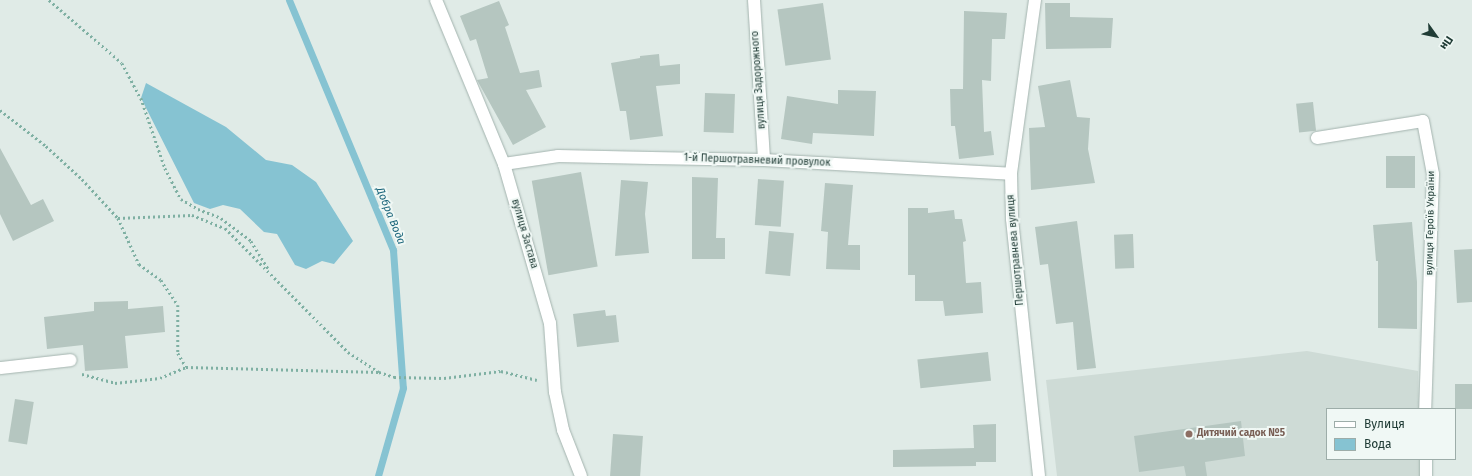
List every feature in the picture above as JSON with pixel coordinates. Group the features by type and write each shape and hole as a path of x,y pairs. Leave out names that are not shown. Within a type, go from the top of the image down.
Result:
{"street":[{"name":"вулиця Застава","path":"436,0 504,164 550,323 555,392 563,430 580,476"},
{"name":"вулиця Задорожного","path":"754,0 764,160"},
{"name":"Першотравнева вулиця","path":"1035,0 1011,174 1012,219 1039,476"},
{"name":"вулиця Героїв України","path":"1317,138 1423,121 1433,174 1425,408"},
{"name":"1-й Першотравневий провулок","path":"504,164 558,156 764,160 1011,174"},
{"path":"0,368 71,360"},
{"path":"1426,460 1426,476"}],"path":[{"path":"49,0 122,63 141,98 165,168 181,198 198,209 221,218 251,241 271,274"},
{"path":"0,110 62,160 118,218 139,264 161,280 178,305 178,353 186,367"},
{"path":"118,218 192,215 225,228 348,352 379,372 394,377 415,376 444,378 501,371 534,378 555,392"},
{"path":"52,361 76,373 115,383 160,378 186,367 379,372"}],"shaded area":[{"name":"Дитячий садок №5","path":"1307,351 1418,371 1419,408 1326,408 1326,460 1420,460 1420,476 1057,476 1046,380"}],"water":[{"path":"146,83 226,127 266,160 292,165 316,182 353,241 334,264 322,261 306,269 295,265 277,234 264,232 240,209 223,205 210,209 194,203 141,98"}],"building":[{"path":"499,1 509,25 505,27 520,73 539,70 542,87 526,90 546,127 513,145 477,80 488,78 476,39 470,41 460,16"},
{"path":"823,3 831,59 785,66 777,9"},
{"path":"1045,3 1070,3 1070,17 1113,18 1111,48 1046,49"},
{"path":"964,11 1007,13 1005,39 992,39 991,81 982,80 984,132 991,131 994,155 959,159 955,126 951,126 950,89 963,89"},
{"path":"659,54 660,66 680,64 680,84 656,86 663,136 630,140 626,111 620,111 611,63 640,58 640,56"},
{"path":"1070,80 1077,117 1090,118 1088,149 1095,183 1031,190 1029,128 1045,127 1038,86"},
{"path":"838,90 876,91 874,136 813,133 812,144 781,139 787,96 838,104"},
{"path":"705,93 735,94 734,133 704,132"},
{"path":"1313,102 1316,131 1299,133 1296,104"},
{"path":"0,148 31,205 43,199 54,221 13,241 0,214"},
{"path":"1386,156 1415,156 1415,188 1386,188"},
{"path":"581,172 598,267 548,275 532,181"},
{"path":"692,177 718,178 716,238 725,238 725,259 692,259"},
{"path":"758,179 784,181 781,227 755,225"},
{"path":"621,180 648,182 645,214 649,253 615,256"},
{"path":"825,183 853,185 848,245 860,245 860,270 826,269 828,232 821,231"},
{"path":"908,208 928,208 928,213 954,210 955,219 962,219 966,241 963,242 966,283 981,282 983,313 945,316 943,301 915,301 915,275 908,275"},
{"path":"1077,221 1096,368 1077,370 1073,322 1056,324 1048,264 1040,265 1035,227"},
{"path":"1412,222 1417,282 1417,329 1378,328 1378,261 1376,261 1373,225"},
{"path":"769,231 794,233 790,276 765,274"},
{"path":"1133,234 1134,268 1115,269 1114,235"},
{"path":"1472,249 1472,302 1457,303 1454,250"},
{"path":"128,301 128,309 163,306 165,332 125,336 128,368 85,371 83,345 47,349 44,317 94,311 94,302"},
{"path":"605,310 606,316 616,315 619,342 577,347 573,314"},
{"path":"988,352 991,381 920,388 917,359"},
{"path":"1455,384 1472,384 1472,409 1455,408"},
{"path":"15,399 34,402 27,444 8,441"},
{"path":"1241,421 1245,456 1205,462 1207,476 1186,476 1184,466 1139,472 1134,436"},
{"path":"996,424 996,462 976,462 976,466 893,467 893,450 974,448 973,425"},
{"path":"613,434 643,436 640,476 610,476"}],"waterway":[{"name":"Добра Вода","path":"289,0 393,250 403,388 378,476"}],"place":[{"name":"Дитячий садок №5","path":"1189,434"}]}
